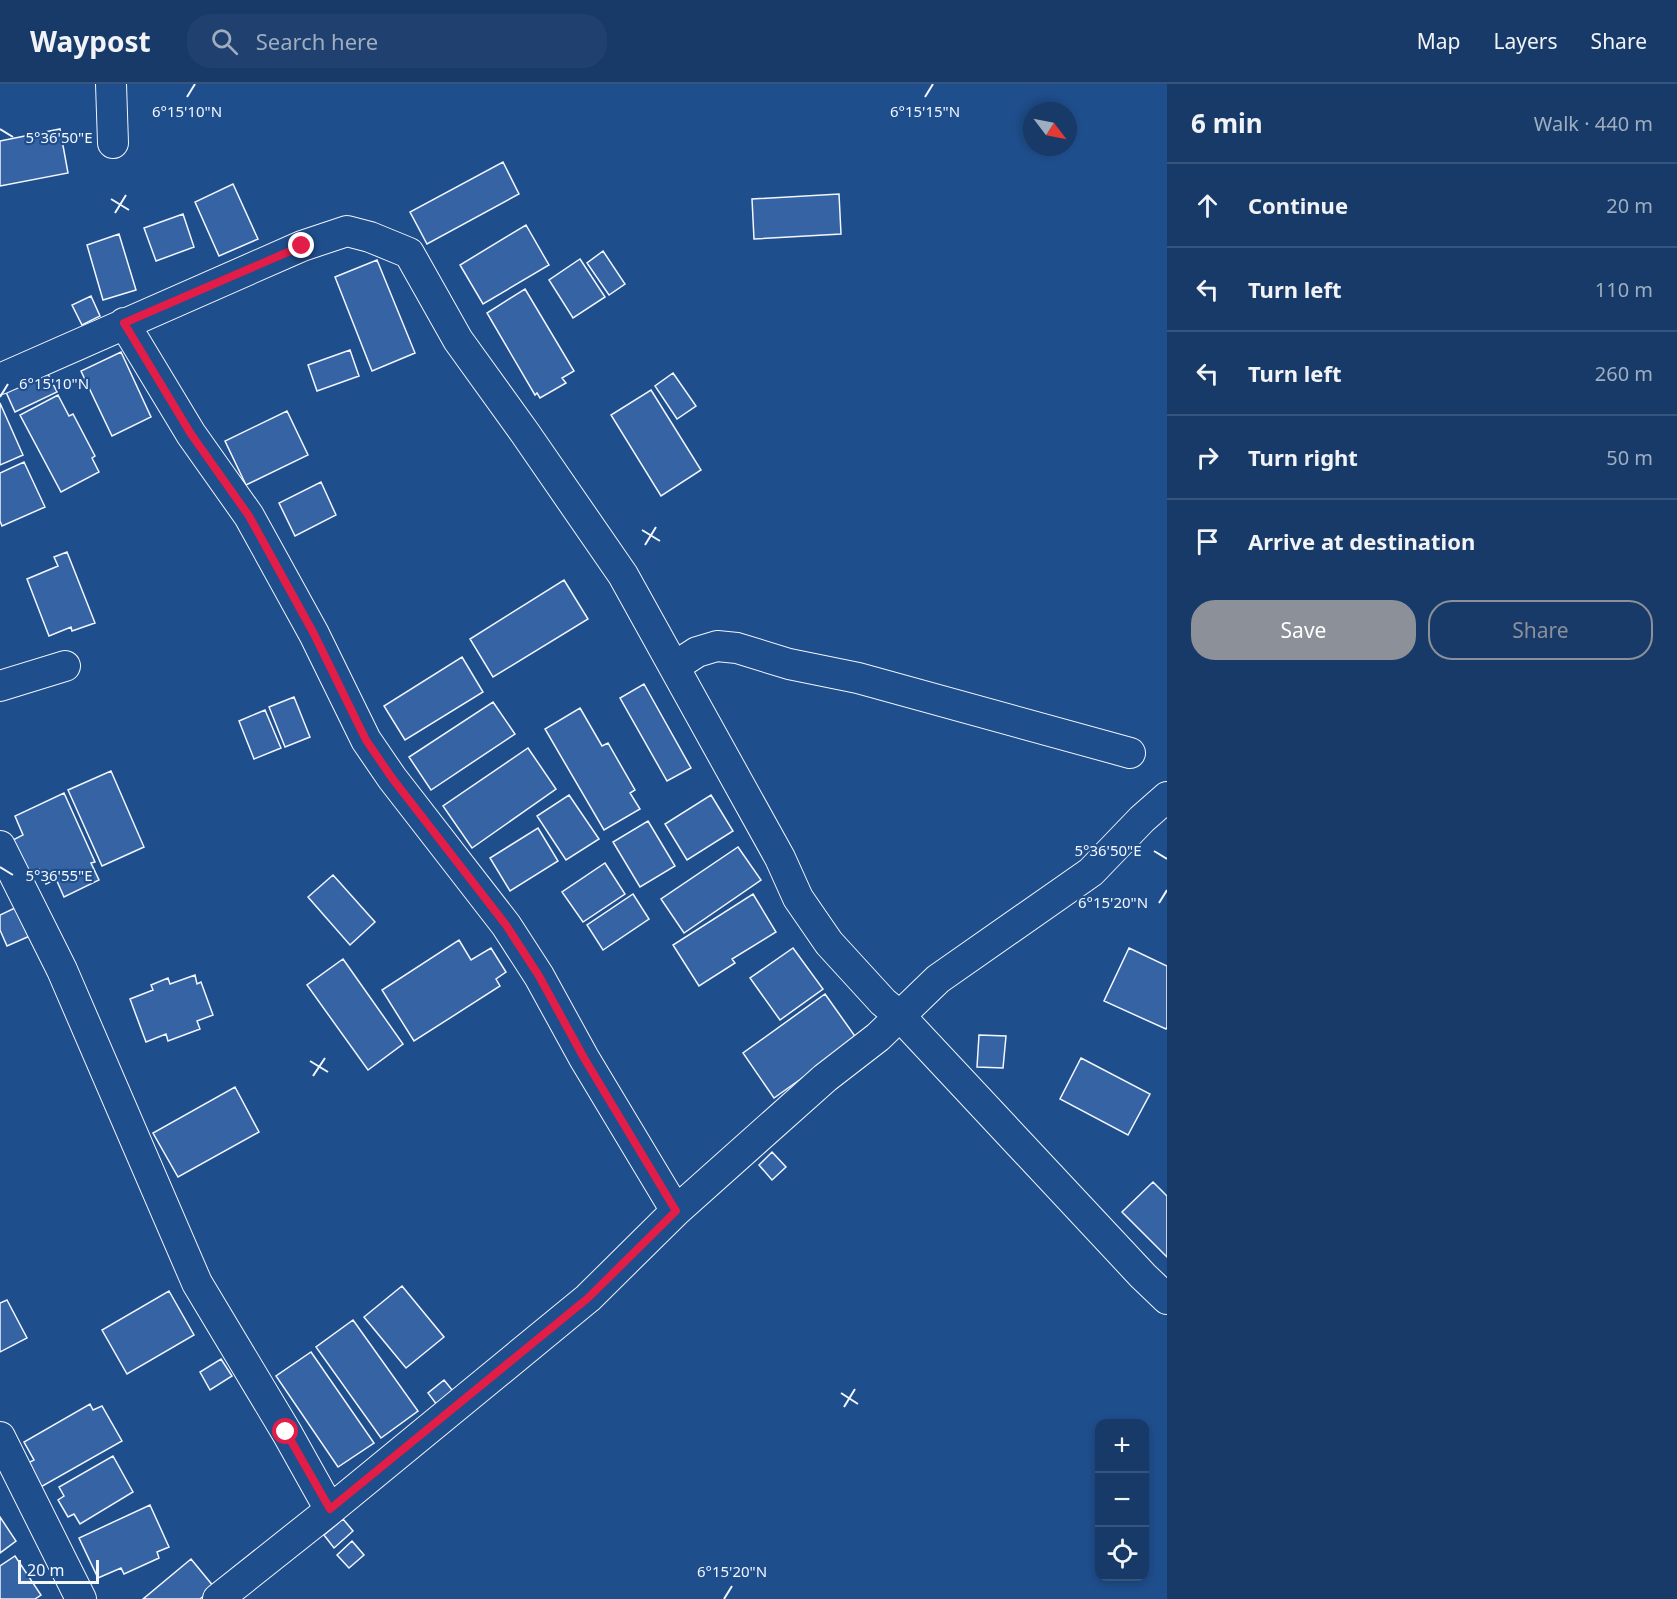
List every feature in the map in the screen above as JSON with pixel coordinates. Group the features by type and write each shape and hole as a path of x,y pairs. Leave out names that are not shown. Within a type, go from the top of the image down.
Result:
{"street":[{"path":"111,84 113,143"},
{"path":"0,379 302,246 347,231 370,237 409,253 458,340 623,576 780,858 798,898 829,943 1167,1299"},
{"path":"124,323 191,434 249,516 314,634 366,740 392,778 506,925 539,976 584,1058 676,1211"},
{"path":"674,667 697,652 717,646 737,648 789,664 858,678 1130,753"},
{"path":"0,686 65,666"},
{"path":"218,1599 588,1298 676,1211 825,1078 878,1037 938,979 1092,872 1142,819 1167,797"},
{"path":"0,846 62,970 197,1283 330,1509"},
{"path":"0,1437 81,1599"}],"building":[{"path":"60,129 68,173 0,186 0,141"},
{"path":"503,162 519,194 427,244 410,212"},
{"path":"233,184 258,239 219,256 195,202"},
{"path":"839,194 841,234 754,239 752,199"},
{"path":"183,214 194,247 156,261 144,228"},
{"path":"526,225 549,265 483,304 460,265"},
{"path":"119,234 136,290 103,300 87,245"},
{"path":"603,251 625,284 609,295 587,263"},
{"path":"580,259 605,297 573,318 549,280"},
{"path":"377,260 415,353 372,371 335,277"},
{"path":"525,289 574,371 562,378 566,383 540,398 537,393 535,395 487,313"},
{"path":"91,296 100,316 82,325 72,305"},
{"path":"350,350 359,376 317,391 308,365"},
{"path":"121,352 151,417 112,436 81,371"},
{"path":"47,372 57,392 15,412 6,392"},
{"path":"673,373 696,406 677,419 655,386"},
{"path":"651,390 701,470 661,496 611,415"},
{"path":"58,395 69,416 73,414 95,456 92,458 99,472 61,492 20,415"},
{"path":"0,403 23,455 0,465"},
{"path":"287,411 308,455 246,485 225,441"},
{"path":"24,462 45,507 2,526 0,521 0,473"},
{"path":"321,482 336,515 295,536 279,503"},
{"path":"67,552 95,623 72,631 71,627 49,636 27,579 58,566 54,557"},
{"path":"564,580 588,619 493,677 470,639"},
{"path":"462,657 483,692 405,740 384,706"},
{"path":"644,684 691,768 667,781 620,698"},
{"path":"294,697 310,737 285,747 269,707"},
{"path":"493,702 515,734 431,790 409,757"},
{"path":"580,708 602,746 608,743 635,790 630,793 640,809 604,830 545,729"},
{"path":"265,710 281,748 254,759 239,721"},
{"path":"528,748 556,789 472,848 443,806"},
{"path":"111,771 144,847 102,866 68,790"},
{"path":"64,793 95,862 91,863 99,880 64,897 56,879 46,884 39,869 27,875 11,841 23,835 15,816"},
{"path":"569,795 599,839 566,860 537,816"},
{"path":"711,795 733,831 687,860 665,824"},
{"path":"648,821 675,866 640,887 613,842"},
{"path":"538,828 558,861 510,891 490,858"},
{"path":"738,847 761,880 684,933 661,899"},
{"path":"605,863 625,894 583,922 562,892"},
{"path":"333,875 375,922 350,945 308,897"},
{"path":"633,894 649,919 603,950 587,925"},
{"path":"753,894 776,932 732,959 735,963 699,986 673,945"},
{"path":"19,906 32,935 7,946 0,930 0,915"},
{"path":"459,940 471,960 491,948 506,972 496,979 500,986 414,1041 382,990"},
{"path":"793,948 823,989 780,1020 750,978"},
{"path":"1129,948 1167,966 1166,1029 1104,1001"},
{"path":"343,959 403,1044 368,1070 307,985"},
{"path":"195,975 197,984 201,982 213,1015 197,1021 200,1029 168,1041 166,1034 146,1042 130,999 153,990 151,985 168,978 170,984"},
{"path":"825,994 857,1039 774,1098 743,1053"},
{"path":"979,1035 1006,1036 1003,1068 977,1067"},
{"path":"1081,1058 1150,1094 1128,1135 1060,1099"},
{"path":"235,1087 259,1132 178,1177 153,1133"},
{"path":"772,1152 786,1167 772,1180 759,1165"},
{"path":"1153,1182 1167,1196 1167,1257 1122,1212"},
{"path":"402,1286 444,1337 406,1368 364,1317"},
{"path":"169,1291 194,1335 127,1374 102,1330"},
{"path":"7,1300 27,1338 0,1352 0,1303"},
{"path":"353,1320 418,1411 381,1438 316,1347"},
{"path":"311,1352 374,1443 338,1467 276,1376"},
{"path":"221,1359 232,1376 210,1390 200,1372"},
{"path":"444,1380 457,1396 440,1409 428,1393"},
{"path":"90,1404 93,1410 102,1406 122,1441 39,1488 26,1464 34,1460 24,1442"},
{"path":"113,1456 133,1492 80,1524 74,1514 68,1517 58,1500 64,1496 59,1487"},
{"path":"150,1505 169,1547 157,1552 159,1558 124,1574 121,1568 98,1578 79,1538"},
{"path":"0,1517 16,1541 0,1553"},
{"path":"343,1519 353,1531 334,1548 324,1535"},
{"path":"352,1541 364,1555 349,1568 337,1555"},
{"path":"15,1556 41,1595 35,1599 0,1599 0,1566"},
{"path":"191,1559 214,1587 200,1599 143,1599"}],"route":[{"path":"286,1432 330,1509 588,1298 676,1211 584,1058 539,976 506,925 392,778 366,740 314,634 249,516 191,434 124,323 302,246"}]}
